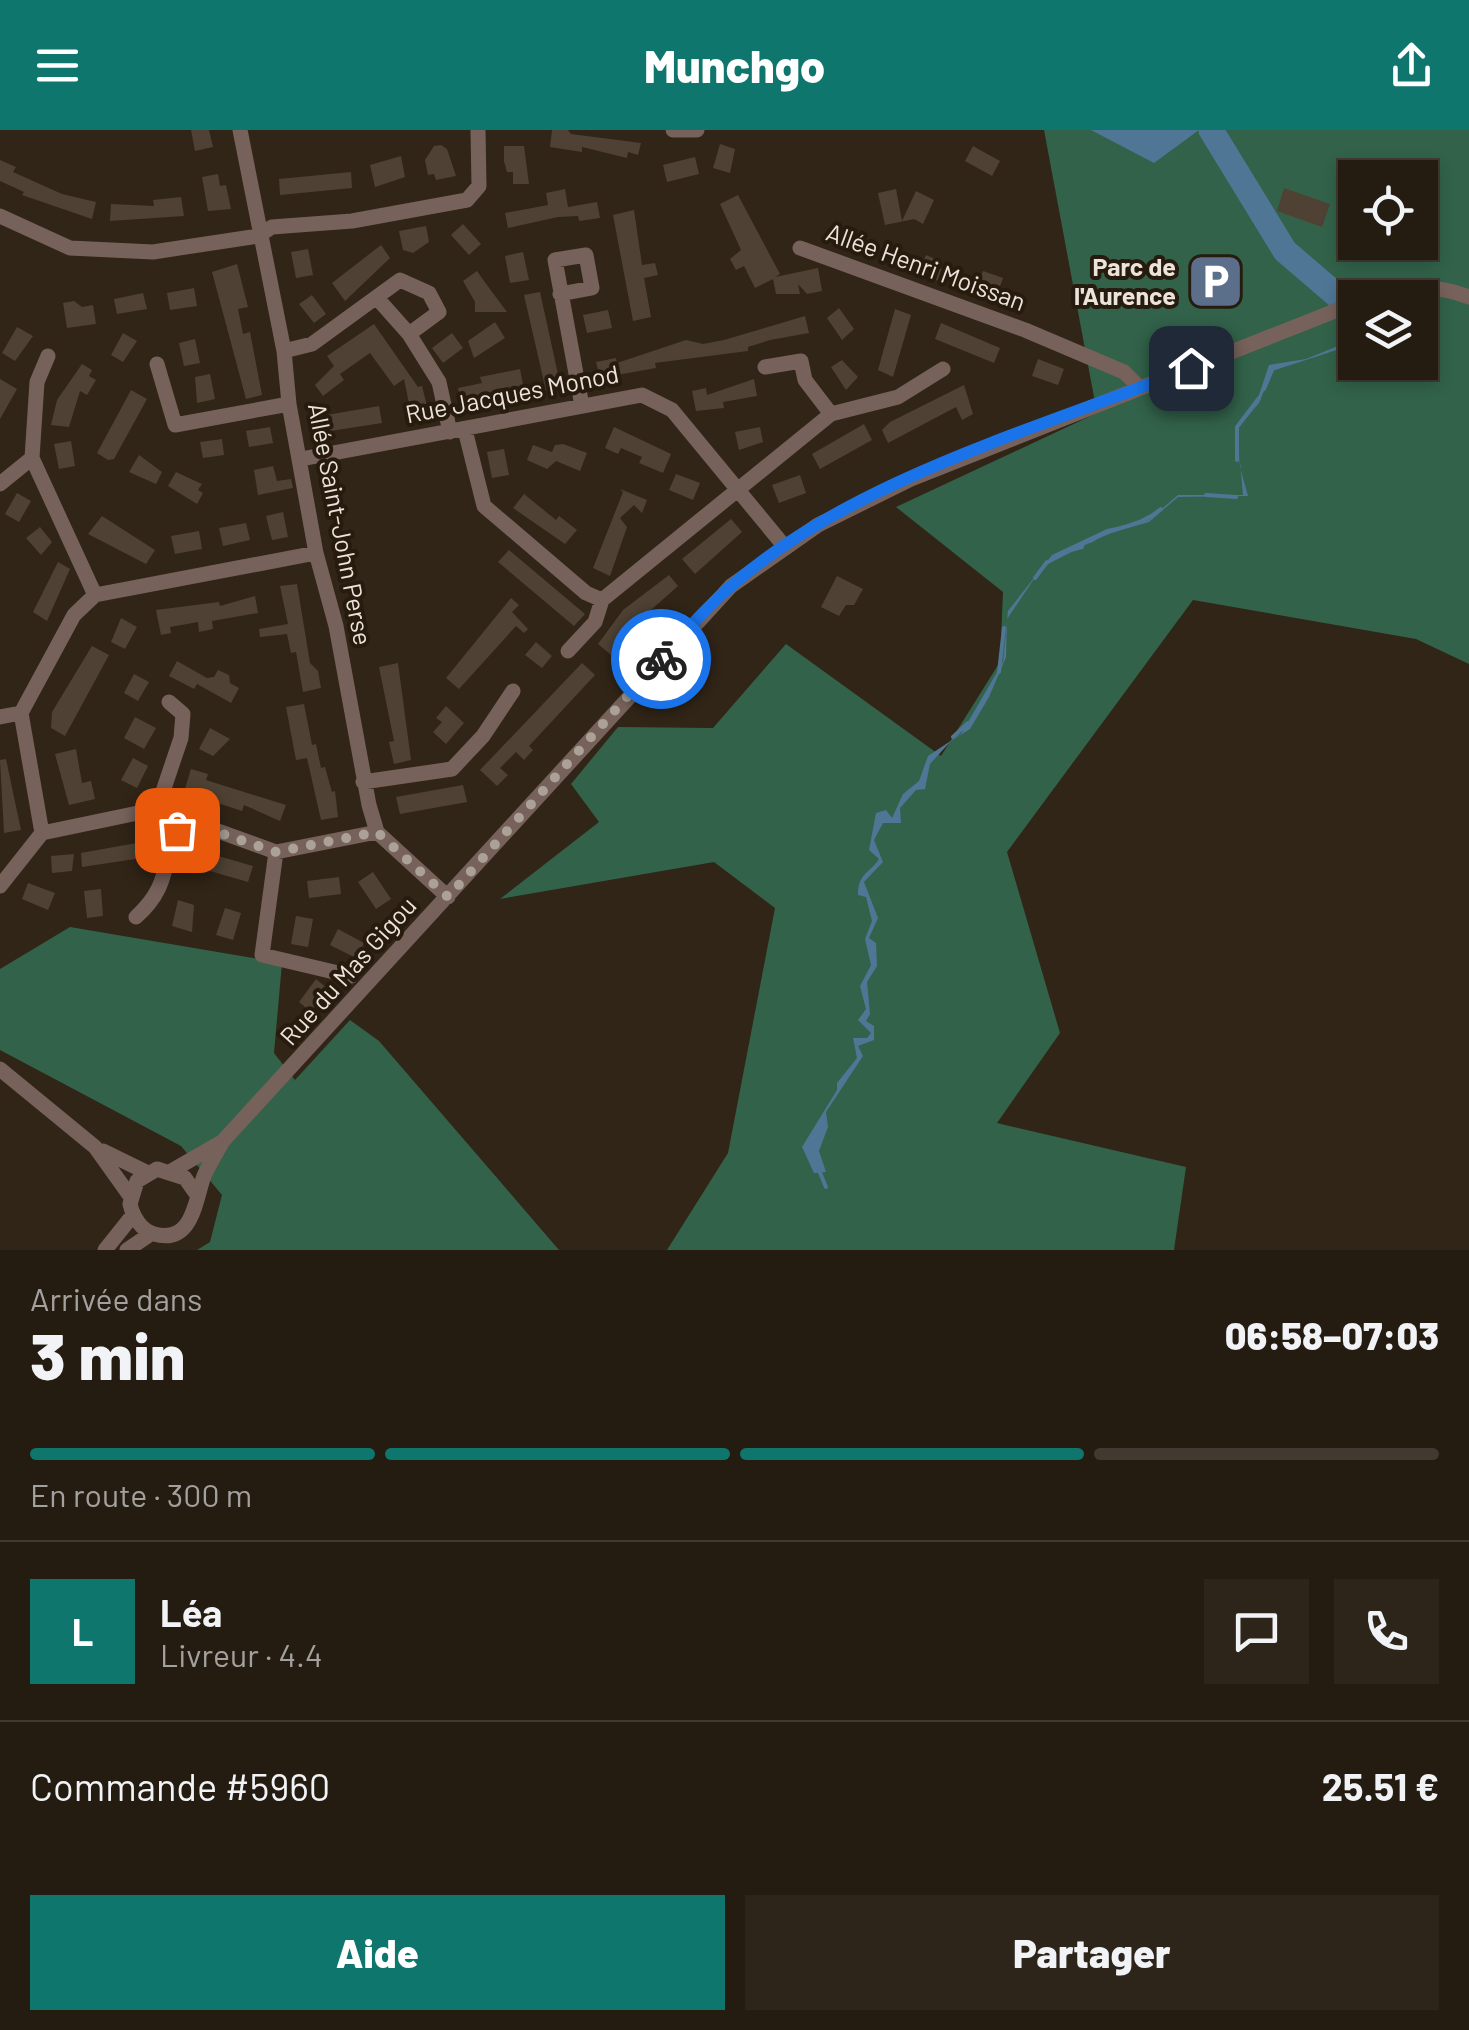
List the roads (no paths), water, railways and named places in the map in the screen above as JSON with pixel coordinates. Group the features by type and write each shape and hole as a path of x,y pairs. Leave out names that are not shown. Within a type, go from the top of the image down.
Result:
{"street":[{"name":"Allée Saint-John Perse","path":"240,130 258,236 284,351 289,404 316,553 336,626 363,782 377,832"},
{"path":"0,216 70,248 152,252 258,236 272,227 352,221 467,200 478,186 478,130"},
{"path":"673,130 697,130"},
{"name":"Allée Henri Moissan","path":"800,248 1025,330 1124,372 1140,388"},
{"path":"284,351 312,344 400,280 429,293 438,312 408,334"},
{"path":"1438,289 1469,297"},
{"path":"560,294 582,406"},
{"path":"378,298 440,382 484,506 586,592 602,600"},
{"name":"Rue du Mas Gigou","path":"197,1196 224,1141 731,586 818,525 911,479 1338,309"},
{"path":"48,356 37,382 32,458 95,594"},
{"path":"765,367 801,361 805,380 831,414"},
{"path":"156,364 175,426 289,404"},
{"path":"568,651 595,622 602,600 616,593 831,414 898,398 942,369"},
{"name":"Rue Jacques Monod","path":"301,458 642,395 672,410 785,548"},
{"path":"0,484 32,458"},
{"path":"42,834 22,713 74,615 95,594 316,553"},
{"path":"363,782 452,769 483,736 512,691"},
{"path":"157,809 182,738 182,714 168,702"},
{"path":"0,717 22,713"},
{"path":"0,886 42,834 157,809 276,852 377,832 448,897"},
{"path":"136,917 158,896 177,830 184,821"},
{"path":"276,852 262,955 351,976"},
{"path":"0,1069 95,1147 148,1173"},
{"name":"Rue du Mas Gigou","path":"172,1170 224,1141"},
{"path":"95,1147 130,1196 133,1215 152,1234"},
{"path":"127,1250 152,1234 172,1234 186,1227 195,1213 197,1196 185,1178 172,1170 148,1173 137,1181 130,1196"},
{"path":"105,1250 133,1215"}],"water":[{"path":"1091,130 1199,130 1154,163"},
{"path":"1338,346 1338,350 1272,371 1259,403 1238,428 1239,453 1237,427 1255,407 1269,365 1306,359"},
{"path":"1241,470 1248,496 1178,497 1149,522 1107,534 1043,567 1052,555 1107,529 1149,520 1178,495 1243,495"},
{"path":"1039,572 1007,619 1008,611"},
{"path":"1007,622 1006,657 970,729 951,741 930,764 925,789 916,790 900,808 901,823 883,823 874,840 883,862 864,882 878,918 869,938 876,943 877,966 867,982 870,1014 866,1021 874,1026 874,1040 858,1046 863,1056 826,1112 828,1127 819,1151 826,1172 814,1173 802,1147 837,1090 837,1083 857,1058 853,1038 867,1038 871,1033 858,1020 866,1009 860,986 871,965 865,939 872,921 866,897 858,895 858,888 879,859 869,850 876,813 886,810 892,818 903,794 919,781 928,756 961,734 1003,662"}],"waterway":[{"path":"1211,130 1285,251 1338,296"},
{"path":"1264,389 1272,370"},
{"path":"1237,460 1237,427 1259,398"},
{"path":"1206,495 1236,497"},
{"path":"1090,541 1144,520 1161,509"},
{"path":"1063,552 1082,547"},
{"path":"1035,578 1047,562"},
{"path":"999,672 1004,628"},
{"path":"953,737 968,723"},
{"path":"818,1168 826,1187"}],"place":[{"name":"Parc de l'Aurence","path":"1215,281"}]}
